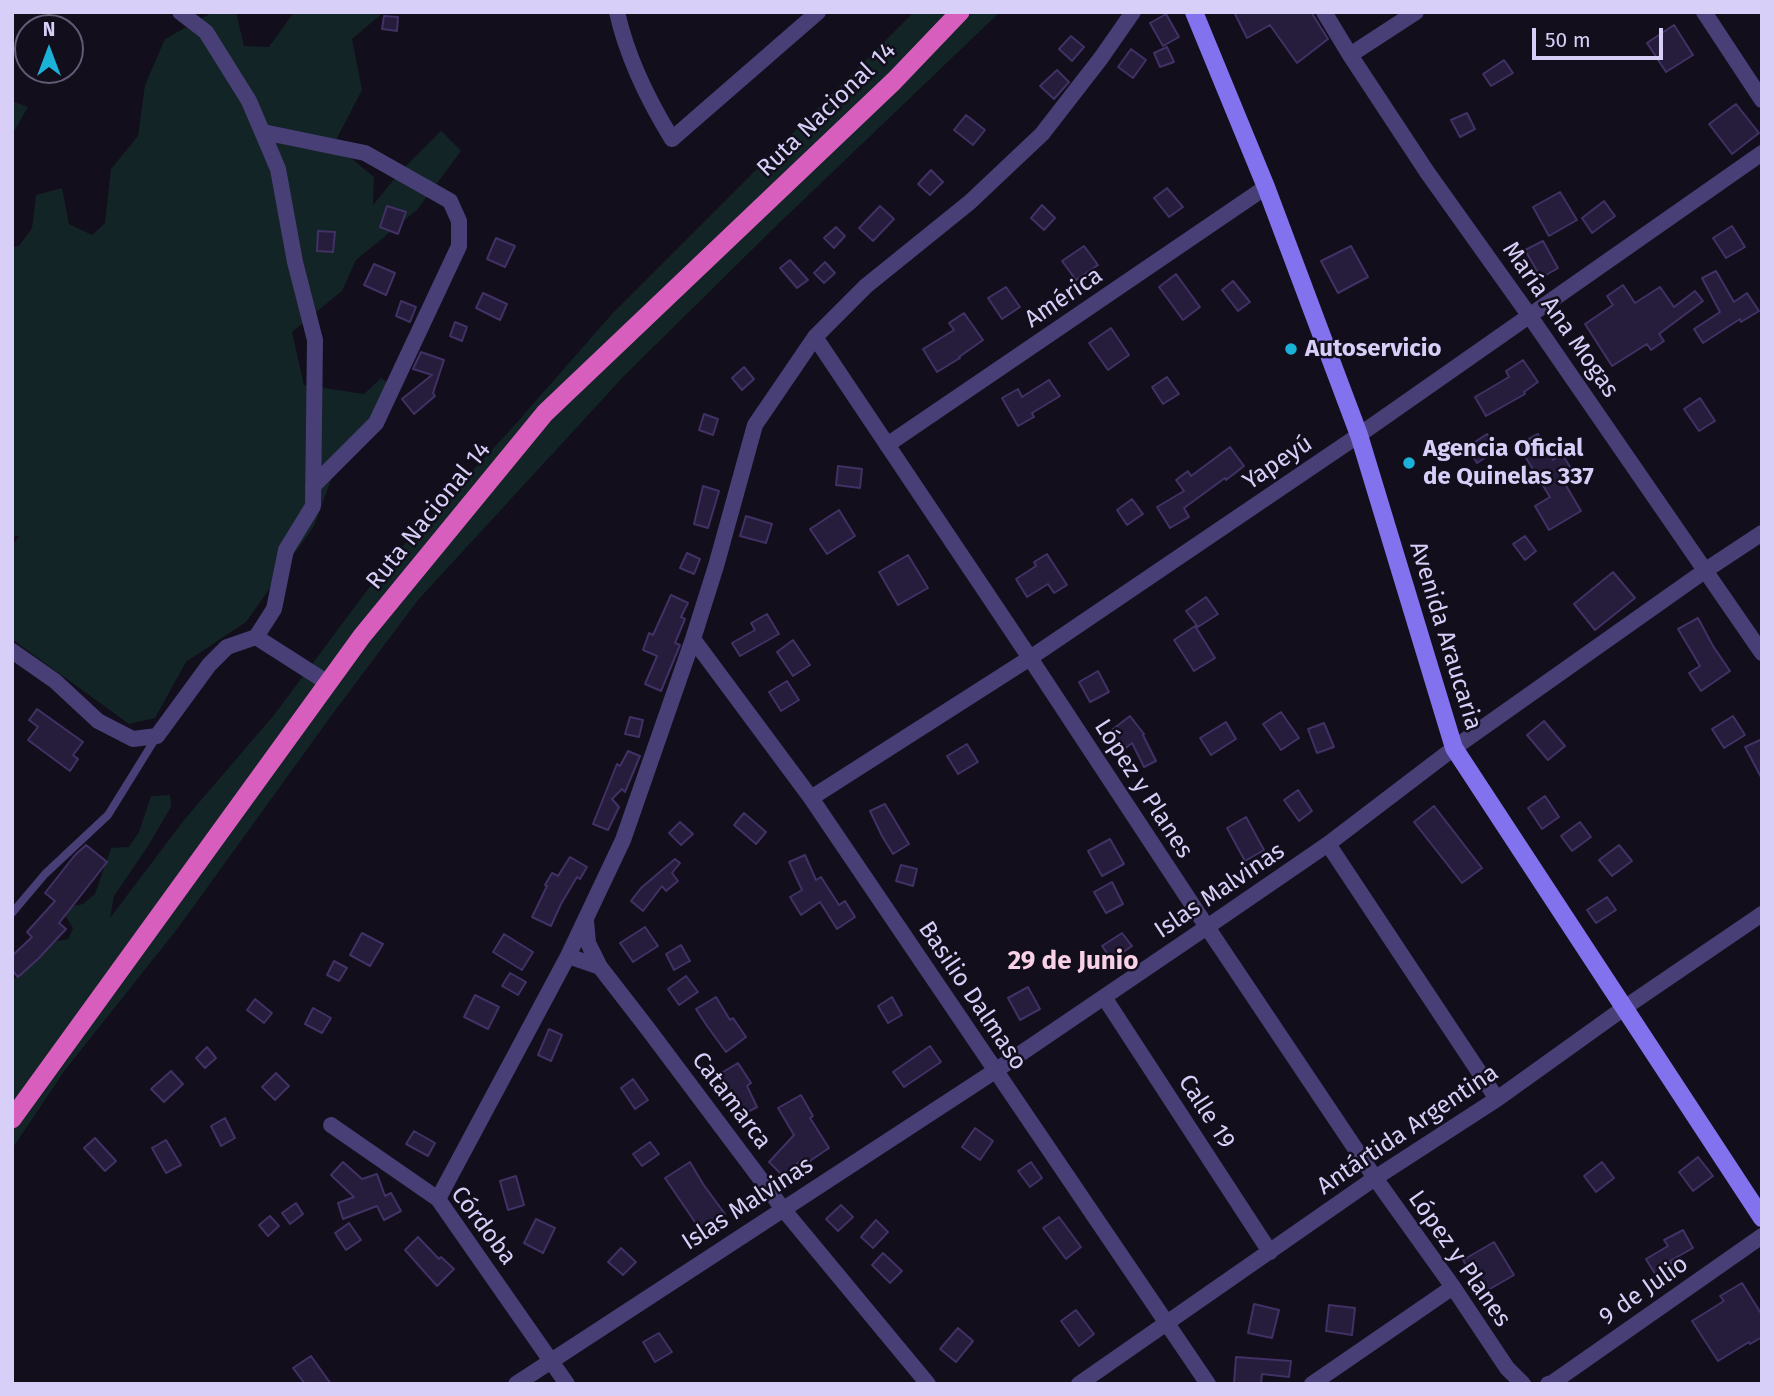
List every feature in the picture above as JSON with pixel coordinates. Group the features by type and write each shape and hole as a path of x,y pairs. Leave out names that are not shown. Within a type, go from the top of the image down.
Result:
{"highway":[{"name":"Ruta Nacional 14","path":"12,1119 371,625 545,413 894,81 960,12"}],"main road":[{"name":"Avenida Araucaria","path":"1194,12 1266,187 1359,435 1454,748 1762,1218"}],"street":[{"path":"12,651 55,681 98,721 133,739 157,736 209,665 227,647 256,637 274,609 286,550 313,506 315,340 295,262 278,169 249,101 206,32 180,12"},
{"path":"617,12 621,33 654,110 672,139 818,12"},
{"path":"438,1199 568,956 623,840 693,639 755,425 815,337 866,286 970,202 1042,134 1133,12"},
{"name":"María Ana Mogas","path":"1324,12 1427,172 1762,653"},
{"path":"1350,55 1416,12"},
{"path":"1704,12 1762,100"},
{"path":"262,132 365,153 450,201 459,221 459,246 376,423 313,486"},
{"name":"Yapeyú","path":"811,798 1030,658 1359,435 1762,153"},
{"name":"América","path":"887,445 1266,187"},
{"name":"López y Planes","path":"815,337 1207,927 1453,1287 1509,1376 1523,1384"},
{"name":"Islas Malvinas","path":"516,1384 995,1070 1207,927 1328,844 1454,748 1762,533"},
{"path":"256,637 328,683"},
{"name":"Basilio Dalmaso","path":"693,639 811,798 1208,1384"},
{"path":"1328,844 1497,1099"},
{"name":"Antártida Argentina","path":"1079,1384 1376,1178 1497,1099 1762,914"},
{"name":"Catamarca","path":"586,919 588,943 600,967 783,1209 928,1384"},
{"path":"568,956 600,967"},
{"name":"Calle 19","path":"1104,997 1270,1252"},
{"name":"Córdoba","path":"331,1125 438,1199 568,1384"},
{"name":"9 de Julio","path":"1550,1383 1762,1236"},
{"path":"1312,1384 1453,1287"}],"lane":[{"path":"12,913 45,874 108,815 157,736"}],"shaded area":[{"path":"213,12 236,12 244,46 269,47 294,12 384,12 352,39 362,90 334,144 374,177 373,205 400,172 441,131 461,151 417,210 356,260 342,291 292,332 304,385 364,394 381,378 396,388 342,450 314,526 246,622 186,662 155,718 129,724 13,640 12,546 19,536 12,536 12,247 19,246 32,228 36,195 62,188 69,224 92,235 105,223 111,169 138,136 145,85 165,39"},
{"path":"914,12 1000,12 624,376 418,600 178,928 65,1070 12,1149 12,982 47,943 68,939 73,928 61,908 83,904 95,894 111,848 129,847 139,832 151,796 170,795 171,807 114,896 110,918 184,820 274,715 389,561 512,428 611,315"},
{"path":"12,101 28,107 12,135"}],"building":[{"path":"1234,12 1311,12 1328,39 1297,63 1270,25 1247,38"},
{"path":"1166,14 1179,37 1163,46 1150,23"},
{"path":"384,16 398,17 397,31 382,29"},
{"path":"1674,25 1693,55 1666,72 1647,43"},
{"path":"1071,36 1084,47 1072,61 1059,49"},
{"path":"1167,47 1174,62 1160,67 1154,53"},
{"path":"1131,49 1146,60 1133,78 1118,67"},
{"path":"1504,60 1513,73 1491,86 1483,74"},
{"path":"1057,70 1069,82 1054,99 1040,86"},
{"path":"1736,104 1759,133 1732,154 1709,124"},
{"path":"1467,113 1475,129 1460,137 1451,120"},
{"path":"966,115 985,130 973,145 954,130"},
{"path":"931,170 943,182 930,195 918,184"},
{"path":"1167,188 1183,207 1169,217 1154,198"},
{"path":"1560,192 1577,220 1549,236 1533,207"},
{"path":"1604,201 1615,216 1592,233 1582,218"},
{"path":"1042,205 1055,218 1044,230 1031,218"},
{"path":"387,206 406,212 398,234 380,227"},
{"path":"880,206 894,219 873,241 859,228"},
{"path":"1732,226 1745,247 1726,258 1713,238"},
{"path":"836,227 845,236 834,248 824,238"},
{"path":"318,231 335,232 333,252 317,251"},
{"path":"496,238 515,246 505,267 487,259"},
{"path":"1543,241 1558,268 1541,278 1525,250"},
{"path":"1084,246 1098,265 1076,280 1062,261"},
{"path":"1351,246 1368,277 1338,293 1321,261"},
{"path":"790,260 808,280 797,288 780,268"},
{"path":"825,262 835,273 824,283 814,273"},
{"path":"374,264 395,273 386,295 364,285"},
{"path":"1716,271 1734,302 1747,293 1759,311 1741,322 1740,319 1703,343 1694,329 1720,312 1702,278"},
{"path":"1176,274 1200,307 1183,320 1159,287"},
{"path":"1233,281 1250,302 1238,311 1222,290"},
{"path":"1623,285 1635,303 1660,287 1674,307 1695,291 1703,301 1659,334 1664,341 1651,350 1647,344 1612,366 1585,324 1613,305 1607,296"},
{"path":"1006,287 1020,307 1002,319 988,298"},
{"path":"483,293 507,304 500,320 476,308"},
{"path":"401,301 416,307 410,322 396,316"},
{"path":"964,313 983,340 937,372 923,349 954,330 949,323"},
{"path":"455,322 467,327 462,341 450,336"},
{"path":"1111,328 1129,355 1108,370 1089,343"},
{"path":"421,352 444,360 433,393 435,396 414,414 402,399 432,375 413,369"},
{"path":"1523,360 1538,382 1524,392 1525,394 1486,416 1475,397 1509,377 1506,371"},
{"path":"744,367 754,379 742,390 732,378"},
{"path":"1167,377 1179,394 1163,404 1152,387"},
{"path":"1049,380 1060,396 1032,413 1034,417 1018,426 1002,398 1018,389 1022,397"},
{"path":"1700,398 1715,421 1699,431 1684,409"},
{"path":"704,414 718,419 713,435 699,430"},
{"path":"1487,434 1497,450 1477,463 1467,447"},
{"path":"1538,434 1553,460 1562,454 1572,470 1561,477 1581,511 1549,530 1535,506 1550,497 1518,445"},
{"path":"1230,447 1244,466 1184,508 1189,517 1170,528 1157,507 1184,491 1176,480 1188,471 1191,476"},
{"path":"838,466 862,469 860,488 836,485"},
{"path":"703,486 719,491 708,528 694,524"},
{"path":"1132,499 1143,514 1127,525 1117,510"},
{"path":"839,510 855,536 827,554 810,529"},
{"path":"746,516 772,524 766,543 740,536"},
{"path":"1525,536 1536,551 1525,560 1513,544"},
{"path":"687,553 700,559 694,574 680,568"},
{"path":"1047,554 1067,585 1054,593 1048,584 1027,597 1016,579 1036,566 1034,562"},
{"path":"908,555 928,588 898,605 879,572"},
{"path":"1613,572 1635,598 1595,630 1574,604"},
{"path":"671,595 688,603 681,617 685,619 675,643 680,645 661,691 645,684 657,656 643,650 649,633 653,635"},
{"path":"1206,597 1218,614 1198,627 1186,611"},
{"path":"767,614 779,634 740,656 732,643 755,630 751,623"},
{"path":"1698,618 1730,671 1701,691 1689,673 1700,666 1678,629"},
{"path":"1195,626 1215,658 1194,671 1174,640"},
{"path":"793,640 810,665 793,676 777,652"},
{"path":"1098,671 1109,692 1090,702 1079,682"},
{"path":"787,681 799,700 781,711 769,692"},
{"path":"37,709 83,742 73,755 78,759 70,771 28,740 38,727 29,720"},
{"path":"1281,712 1299,738 1281,750 1263,724"},
{"path":"1130,716 1144,734 1156,761 1144,767 1132,743 1123,750 1109,732"},
{"path":"1733,716 1745,735 1724,748 1712,729"},
{"path":"630,717 643,720 639,737 625,734"},
{"path":"1544,721 1565,746 1548,760 1527,735"},
{"path":"1226,722 1236,739 1211,755 1200,738"},
{"path":"1324,723 1334,747 1317,753 1308,729"},
{"path":"1762,739 1762,779 1745,747"},
{"path":"967,744 978,762 958,774 947,756"},
{"path":"628,751 640,756 625,792 622,789 612,799 619,807 608,830 593,824 617,764 620,766"},
{"path":"1298,790 1312,811 1299,821 1284,800"},
{"path":"1545,796 1559,817 1542,829 1528,808"},
{"path":"885,804 909,844 893,854 870,811"},
{"path":"1434,806 1482,868 1462,883 1414,822"},
{"path":"744,813 766,832 756,844 734,825"},
{"path":"1246,817 1264,850 1245,861 1227,828"},
{"path":"680,822 693,834 681,845 669,833"},
{"path":"1580,822 1591,837 1572,851 1561,836"},
{"path":"1110,839 1124,864 1102,876 1088,851"},
{"path":"86,845 107,862 59,923 66,929 18,977 12,970 12,956 32,937 27,932 55,901 45,893"},
{"path":"1619,845 1632,861 1612,876 1599,860"},
{"path":"805,855 816,880 821,877 839,905 845,901 855,917 837,929 820,902 801,915 790,897 802,890 789,862"},
{"path":"570,857 587,867 580,879 577,877 551,926 532,917 552,873 558,876"},
{"path":"675,859 680,863 672,873 678,881 666,891 662,886 643,911 631,901 641,888"},
{"path":"901,865 917,869 913,886 896,881"},
{"path":"1112,882 1123,904 1106,913 1094,892"},
{"path":"1607,897 1616,910 1596,923 1587,910"},
{"path":"645,927 658,946 633,962 620,943"},
{"path":"362,933 383,944 370,966 350,955"},
{"path":"1122,933 1132,946 1112,960 1102,946"},
{"path":"504,934 533,952 522,970 493,952"},
{"path":"681,945 690,961 674,970 666,954"},
{"path":"334,961 347,968 339,981 327,975"},
{"path":"510,973 526,982 518,995 502,986"},
{"path":"686,976 698,992 679,1005 668,989"},
{"path":"1028,987 1040,1009 1020,1020 1008,998"},
{"path":"475,995 499,1007 488,1029 464,1017"},
{"path":"716,997 730,1020 733,1018 746,1037 726,1052 696,1009"},
{"path":"892,997 902,1015 888,1023 878,1006"},
{"path":"255,999 272,1013 264,1023 247,1010"},
{"path":"313,1008 331,1018 322,1033 305,1024"},
{"path":"549,1029 562,1035 551,1061 538,1055"},
{"path":"930,1046 941,1062 904,1087 893,1072"},
{"path":"207,1047 216,1058 205,1068 196,1058"},
{"path":"738,1063 751,1083 747,1086 757,1107 744,1114 734,1095 732,1096 718,1075"},
{"path":"171,1071 183,1084 164,1102 151,1089"},
{"path":"276,1073 289,1086 275,1100 262,1087"},
{"path":"633,1079 648,1100 635,1109 621,1088"},
{"path":"801,1095 813,1116 810,1118 829,1148 807,1163 802,1159 784,1177 769,1162 794,1135 778,1108"},
{"path":"225,1118 235,1138 221,1146 211,1126"},
{"path":"975,1128 993,1141 980,1160 962,1147"},
{"path":"414,1131 435,1143 428,1156 406,1144"},
{"path":"95,1138 116,1161 105,1171 84,1148"},
{"path":"166,1140 181,1165 166,1173 152,1148"},
{"path":"650,1142 659,1154 642,1166 633,1154"},
{"path":"1698,1157 1713,1176 1693,1191 1679,1172"},
{"path":"343,1162 362,1179 377,1174 385,1196 391,1193 401,1211 384,1220 377,1206 343,1219 338,1203 354,1197 331,1175"},
{"path":"690,1162 725,1214 701,1231 665,1178"},
{"path":"1031,1162 1042,1178 1030,1187 1018,1171"},
{"path":"1602,1162 1614,1178 1596,1192 1584,1176"},
{"path":"516,1176 524,1205 508,1210 500,1181"},
{"path":"296,1203 303,1214 290,1224 282,1213"},
{"path":"841,1205 853,1217 838,1231 826,1219"},
{"path":"270,1216 279,1226 268,1236 259,1225"},
{"path":"1059,1217 1081,1247 1066,1259 1043,1228"},
{"path":"536,1219 555,1228 543,1253 524,1243"},
{"path":"876,1220 888,1232 873,1248 861,1237"},
{"path":"349,1223 361,1240 346,1250 335,1233"},
{"path":"1683,1230 1693,1248 1670,1261 1677,1272 1660,1282 1646,1259 1668,1246 1664,1240"},
{"path":"418,1237 439,1259 441,1257 454,1269 437,1286 405,1250"},
{"path":"1494,1242 1514,1275 1483,1293 1463,1260"},
{"path":"621,1248 636,1262 623,1275 608,1262"},
{"path":"883,1253 902,1271 890,1283 872,1265"},
{"path":"1742,1283 1762,1315 1762,1337 1718,1361 1692,1321 1724,1301 1720,1296"},
{"path":"1254,1304 1279,1310 1272,1338 1248,1333"},
{"path":"1329,1305 1355,1308 1352,1335 1326,1331"},
{"path":"1076,1310 1094,1334 1079,1346 1061,1321"},
{"path":"958,1328 973,1341 956,1362 940,1349"},
{"path":"659,1333 672,1352 655,1362 643,1342"},
{"path":"311,1356 331,1384 305,1384 293,1368"},
{"path":"1236,1357 1291,1361 1289,1377 1262,1374 1261,1384 1234,1384"}],"place":[{"name":"Autoservicio","path":"1291,349"},
{"name":"Agencia Oficial de Quinelas 337","path":"1409,463"}],"district":[{"name":"29 de Junio","path":"1073,962"}]}
